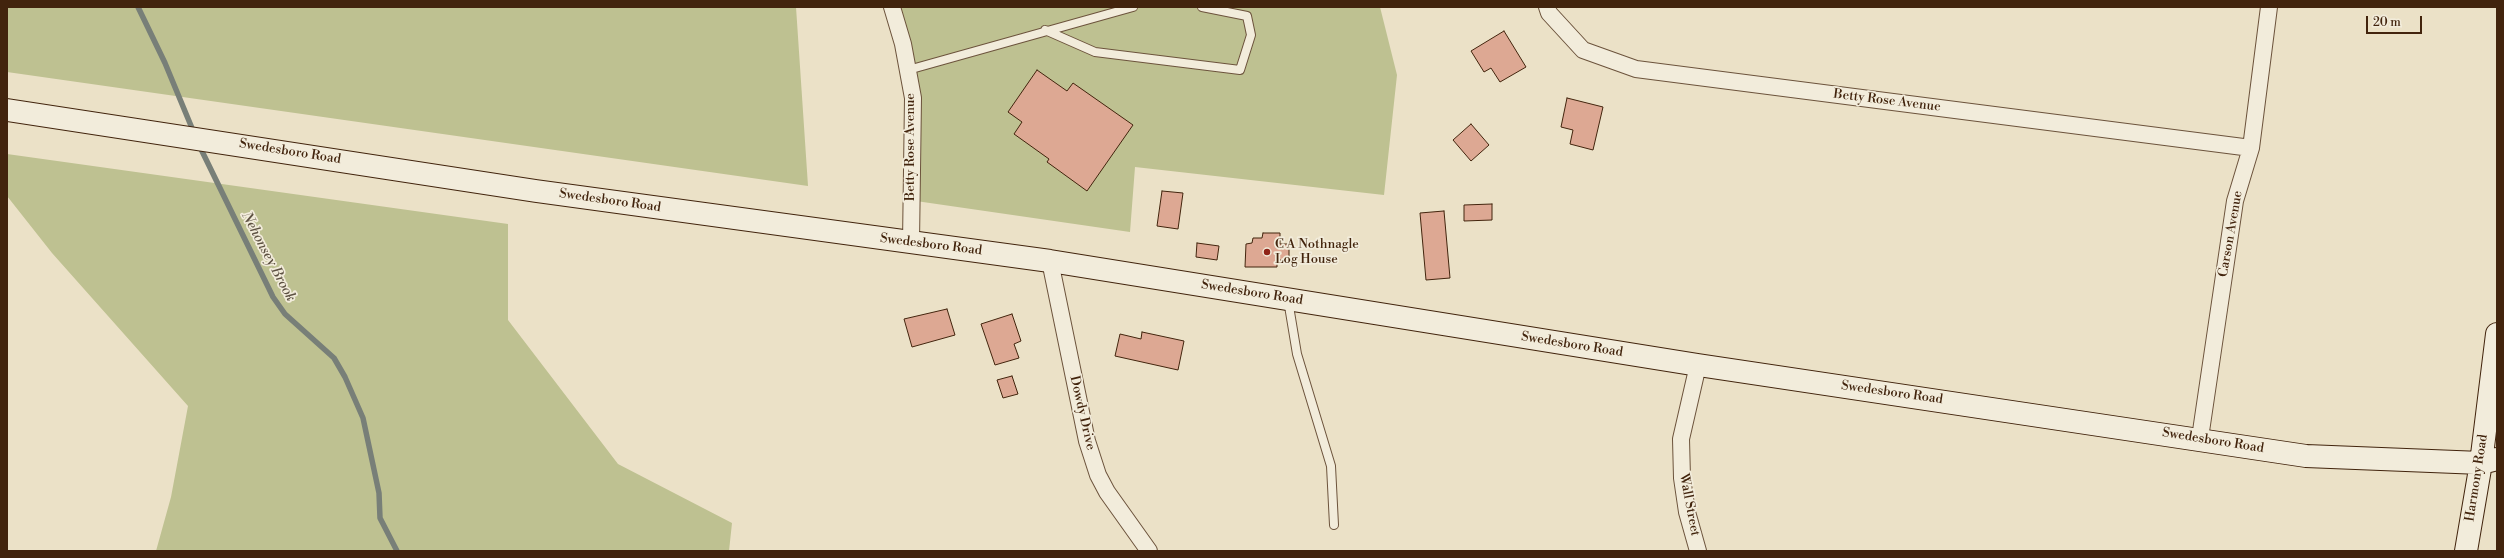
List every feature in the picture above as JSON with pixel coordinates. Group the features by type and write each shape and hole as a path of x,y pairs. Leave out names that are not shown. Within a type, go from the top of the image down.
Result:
{"main road":[{"name":"Swedesboro Road","path":"7,110 218,141 536,191 1050,261 1698,365 2200,438 2306,456 2489,461"},
{"name":"Harmony Road","path":"2466,551 2489,461 2497,334"}],"street":[{"name":"Betty Rose Avenue","path":"892,7 904,44 913,98 911,242"},
{"name":"Betty Rose Avenue","path":"1547,7 1549,13 1583,50 1636,69 2250,148"},
{"name":"Carson Avenue","path":"2200,438 2235,201 2250,148 2269,7"},
{"name":"Dowdy Drive","path":"1050,261 1086,435 1098,475 1107,492 1149,551"},
{"name":"Wall Street","path":"1698,365 1682,439 1682,478 1687,512 1698,551"}],"lane":[{"path":"908,70 1045,30 1132,7"},
{"path":"1045,30 1096,52 1240,70 1251,35 1247,16 1202,7"},
{"path":"1288,299 1297,354 1332,466 1334,525"}],"green space":[{"path":"7,7 796,7 808,186 7,72"},
{"path":"895,7 1380,7 1397,75 1384,195 1135,167 1130,232 916,201 914,73"},
{"path":"7,154 508,224 508,320 618,464 732,523 729,551 156,551 171,497 188,406 52,253 7,196"}],"building":[{"path":"1504,31 1526,67 1500,82 1491,68 1484,72 1471,51"},
{"path":"1037,70 1067,91 1073,83 1133,125 1087,191 1047,162 1049,159 1014,134 1022,122 1008,112"},
{"path":"1567,98 1603,107 1593,150 1570,144 1573,130 1561,127"},
{"path":"1471,124 1489,145 1471,161 1453,140"},
{"path":"1162,191 1183,193 1178,229 1157,226"},
{"path":"1492,204 1492,220 1464,221 1464,205"},
{"path":"1444,211 1450,278 1426,280 1420,213"},
{"name":"C A Nothnagle Log House","path":"1263,233 1280,233 1280,244 1289,244 1289,260 1277,260 1277,267 1245,267 1246,244 1252,243 1253,238 1262,238"},
{"path":"1197,243 1219,246 1217,260 1196,257"},
{"path":"947,309 955,335 912,347 904,319"},
{"path":"1012,314 1021,341 1014,344 1019,358 995,365 981,324"},
{"path":"1142,332 1184,341 1178,370 1115,356 1120,334 1141,339"},
{"path":"1012,376 1018,394 1003,398 997,380"}],"waterway":[{"name":"Nehonsey Brook","path":"138,7 165,63 194,133"},
{"name":"Nehonsey Brook","path":"199,145 273,297 285,314 334,358 345,377 363,418 379,493 380,518 397,551"}],"place":[{"name":"C A Nothnagle Log House","path":"1267,252"}]}
